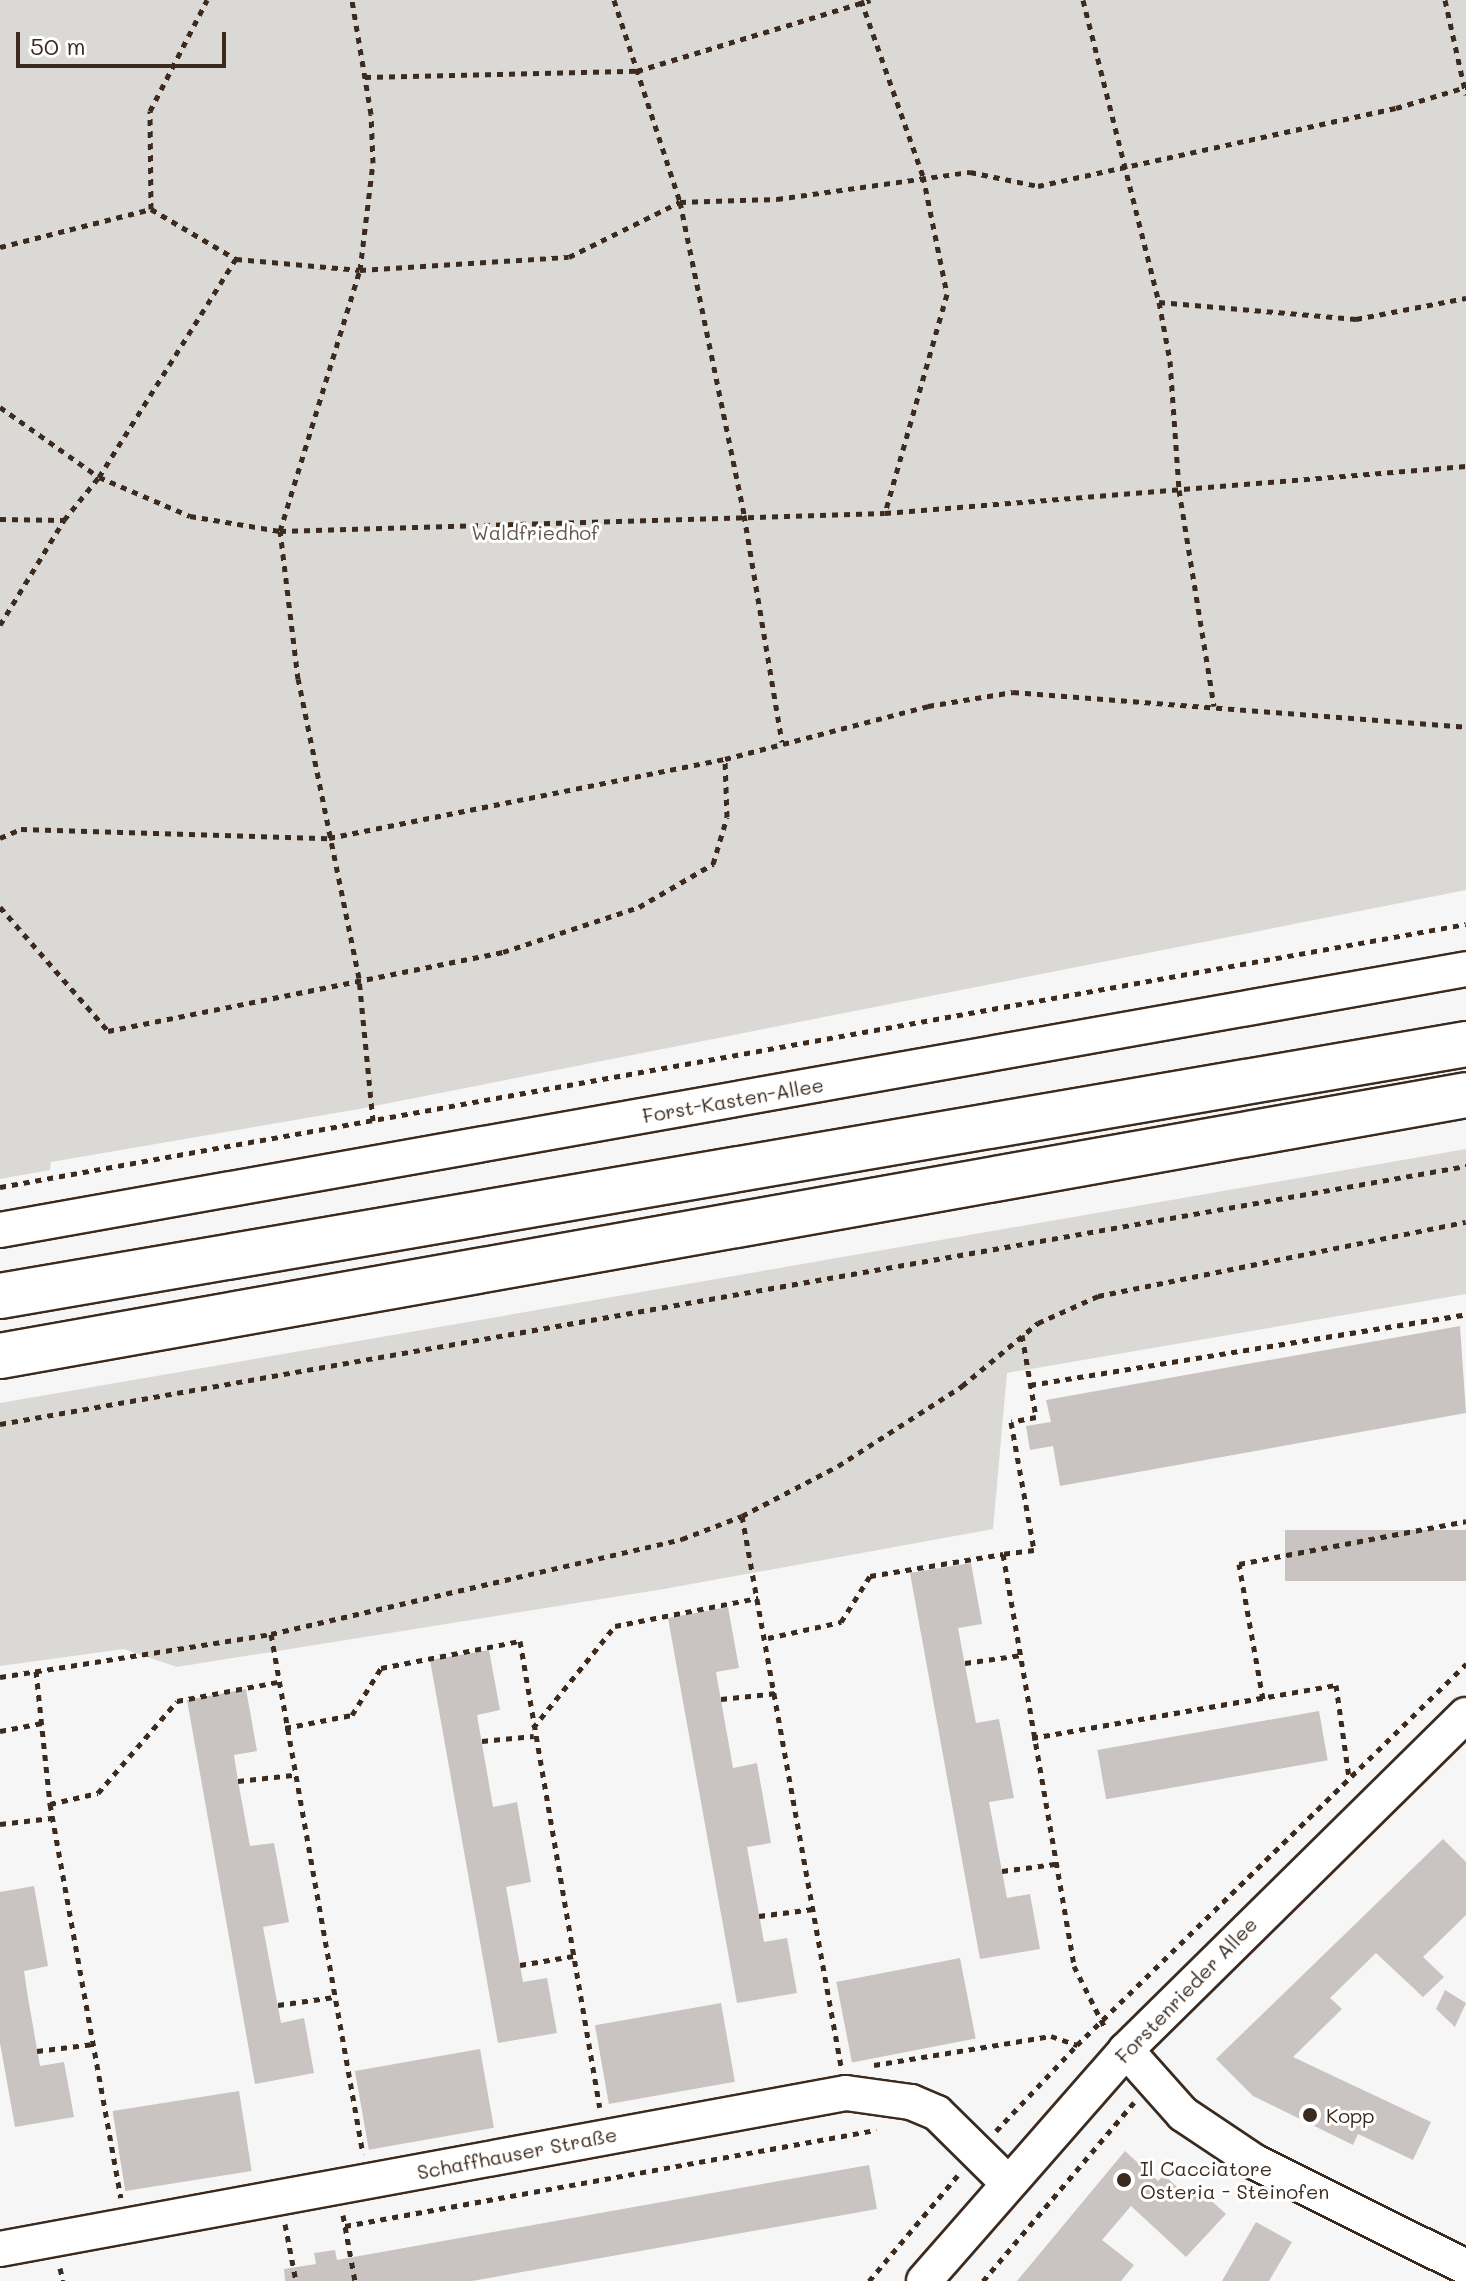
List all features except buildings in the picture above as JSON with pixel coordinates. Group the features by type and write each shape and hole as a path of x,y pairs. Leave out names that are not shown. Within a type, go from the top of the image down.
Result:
{"highway":[{"path":"0,1296 1466,1044"},
{"path":"0,1356 1466,1095"},
{"path":"1399,1108 1466,1112"}],"street":[{"name":"Forst-Kasten-Allee","path":"0,1230 1466,969"},
{"name":"Forstenrieder Allee","path":"924,2281 1007,2182 1126,2050 1466,1715"},
{"path":"1126,2050 1183,2114 1255,2162 1466,2267"},
{"name":"Schaffhauser Straße","path":"0,2249 846,2093 911,2102 937,2113 962,2162 1007,2182"}],"path":[{"path":"151,209 150,111 207,0"},
{"path":"352,0 365,77 373,163 360,270 280,531 298,679 359,978 373,1121"},
{"path":"614,0 680,202 744,515 782,742"},
{"path":"365,77 637,71 870,0"},
{"path":"1083,0 1159,302 1170,361 1179,490 1214,706"},
{"path":"1445,0 1466,95"},
{"path":"861,1 923,176 947,294 885,513"},
{"path":"0,247 151,209 236,259 360,270 569,257 680,202 777,199 923,176 970,172 1038,186 1396,108 1465,87"},
{"path":"0,625 64,520 99,477 236,259"},
{"path":"1159,302 1356,319 1466,298"},
{"path":"0,407 99,477 190,516 280,531 885,513 1466,466"},
{"path":"0,519 64,520"},
{"path":"0,838 21,829 329,838 725,759 928,706 1013,692 1466,727"},
{"path":"0,907 108,1031 359,978 503,952 639,907 713,864 727,817 725,759"},
{"path":"0,1187 1466,924"},
{"path":"0,1424 1466,1166"},
{"path":"0,1677 271,1634 682,1539 742,1516 838,1466 962,1386 1022,1335 1098,1296 1466,1222"},
{"path":"1030,1385 1466,1314"},
{"path":"768,1638 841,1622 870,1576 1034,1550 1011,1422 1036,1417 1022,1335"},
{"path":"742,1516 768,1638 842,2070 1021,2039 1051,2036 1077,2045"},
{"path":"1263,1699 1239,1564 1466,1521"},
{"path":"1003,1554 1032,1738 1074,1966 1102,2023 1126,2050"},
{"path":"533,1729 615,1626 758,1598"},
{"path":"271,1634 293,1775 334,1997 353,2185 345,2226 355,2281"},
{"path":"285,1728 352,1715 381,1668 520,1641 605,2136"},
{"path":"965,1663 1021,1655"},
{"path":"869,2281 962,2162 1466,1664"},
{"path":"36,1671 52,1818 127,2227"},
{"path":"50,1804 98,1793 177,1701 278,1682"},
{"path":"1032,1738 1336,1685 1349,1778"},
{"path":"721,1699 777,1693"},
{"path":"0,1731 42,1723"},
{"path":"482,1741 534,1736"},
{"path":"238,1781 293,1775"},
{"path":"0,1824 52,1818"},
{"path":"1002,1871 1055,1864"},
{"path":"759,1916 814,1909"},
{"path":"520,1965 573,1956"},
{"path":"278,2005 334,1997"},
{"path":"37,2051 94,2044"},
{"path":"983,2281 1130,2109 1149,2076"},
{"path":"846,2093 853,2134"},
{"path":"345,2226 880,2129"},
{"path":"280,2199 296,2281"}],"green space":[{"name":"Waldfriedhof","path":"0,0 1466,0 1466,890 359,1109 51,1162 50,1170 0,1179"},
{"path":"1466,1149 1466,1294 1007,1373 993,1529 664,1589 177,1667 124,1649 0,1666 0,1403"}],"place":[{"name":"Kopp","path":"1310,2115"},
{"name":"Il Cacciatore Osteria - Steinofen","path":"1124,2180"}]}
